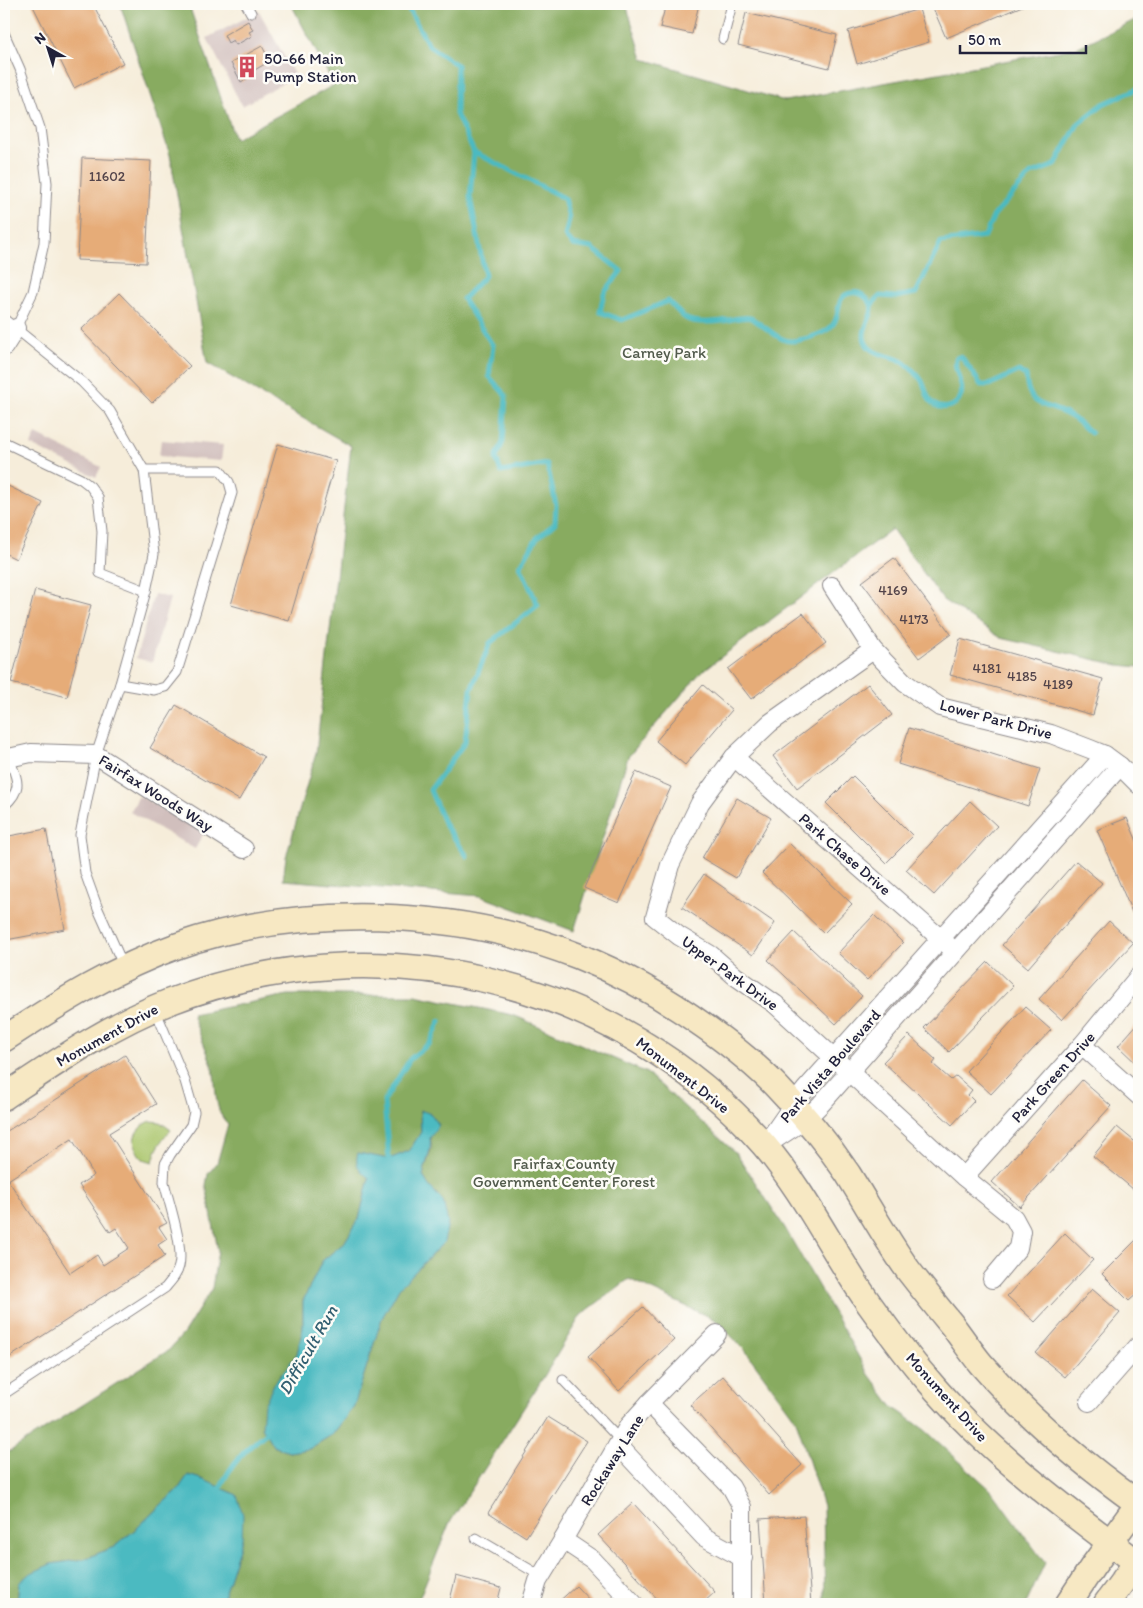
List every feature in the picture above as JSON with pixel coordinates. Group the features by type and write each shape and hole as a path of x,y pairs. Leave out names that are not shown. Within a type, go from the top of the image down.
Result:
{"main road":[{"path":"4,1039 62,1001 124,967 195,940 228,931 305,918 364,917 420,920 474,928 540,943 620,974 692,1017 723,1040 775,1084 827,1144 849,1176 890,1244 982,1364 1030,1414 1100,1475 1139,1504 1068,1604"},
{"name":"Monument Drive","path":"4,1097 95,1038 154,1008 202,990 271,973 321,967 386,965 431,969 522,988 582,1011 628,1033 660,1054 730,1110 765,1146 812,1212 869,1304 926,1378 993,1446 1044,1490 1138,1562"},
{"path":"1106,1604 1138,1562"}],"street":[{"path":"4,347 10,323"},
{"name":"Lower Park Drive","path":"832,586 872,650 905,683 940,707 1051,734 1105,755 1120,766 1139,785"},
{"name":"Upper Park Drive","path":"872,650 770,723 734,757 700,802 670,865 655,917 679,936 711,955 735,976 775,1004 848,1073 1014,1218 1021,1231 1018,1248 992,1279"},
{"name":"Fairfax Woods Way","path":"6,759 31,753 96,754 244,849"},
{"name":"Park Vista Boulevard","path":"799,1112 834,1059 1105,755"},
{"name":"Park Chase Drive","path":"734,757 955,952"},
{"name":"Park Vista Boulevard","path":"765,1146 799,1112 848,1073 1120,766"},
{"name":"Park Green Drive","path":"964,1176 1082,1045 1139,976"},
{"path":"1082,1045 1139,1096"},
{"name":"Rockaway Lane","path":"530,1604 538,1581 629,1425 717,1334"},
{"path":"1089,1402 1139,1345"},
{"path":"649,1403 731,1487 742,1507 742,1604"},
{"path":"620,1443 704,1537 743,1558"},
{"path":"563,1540 593,1560 634,1604"}],"lane":[{"path":"246,4 251,13"},
{"path":"723,40 732,4"},
{"path":"4,33 20,69 40,128 48,182 44,243 33,292 10,323 82,382 110,411 144,470 154,554 146,591 120,684 96,754 80,835 85,873 98,909 124,967"},
{"path":"4,442 81,479 90,486 98,496 102,531 100,572 146,591"},
{"path":"120,684 154,690 166,687 177,672 232,493 229,482 220,470 144,470"},
{"path":"4,806 14,797 18,782 6,759"},
{"path":"4,1394 165,1288 175,1278 180,1264 180,1247 164,1182 164,1172 165,1164 170,1155 191,1125 194,1112 185,1081 154,1008"},
{"path":"563,1380 620,1443"},
{"path":"476,1538 541,1576"}],"shaded area":[{"path":"259,11 295,76 242,106 207,38"},
{"path":"36,434 101,467 96,477 31,445"},
{"path":"161,440 223,445 221,461 159,456"},
{"path":"154,594 170,598 152,662 136,658"},
{"path":"139,796 204,833 195,849 130,812"}],"green space":[{"name":"Carney Park","path":"120,4 191,4 190,8 235,139 334,85 291,4 626,4 643,59 785,101 1076,48 1139,18 1139,667 1118,665 1001,638 943,600 892,529 700,673 628,757 574,931 480,896 283,880 286,857 316,753 351,446 207,363 170,155"},
{"name":"Fairfax County Government Center Forest","path":"288,995 415,995 513,1015 647,1073 736,1153 785,1228 868,1373 893,1407 925,1430 991,1490 1045,1563 1026,1604 825,1604 823,1506 796,1420 744,1349 715,1320 629,1279 581,1315 545,1375 449,1524 417,1604 221,1604 242,1539 236,1495 204,1480 188,1475 177,1491 114,1547 84,1559 51,1564 19,1583 17,1604 4,1604 4,1455 169,1350 184,1333 212,1288 218,1251 206,1185 208,1174 217,1163 228,1124 217,1104 212,1065 192,1014","holes":["420,1110 431,1144 423,1176 429,1186 443,1201 444,1242 399,1288 382,1318 354,1406 333,1434 309,1449 289,1452 273,1446 262,1427 274,1384 297,1354 303,1328 303,1301 322,1261 344,1243 359,1219 369,1178 358,1153 389,1159 409,1151 421,1132"]},
{"path":"151,1121 160,1122 171,1130 160,1144 153,1162 143,1159 134,1143 136,1133"}],"water":[{"path":"420,1110 431,1114 439,1125 430,1138 429,1152 423,1176 429,1186 443,1201 448,1223 444,1242 399,1288 382,1318 354,1406 333,1434 309,1449 289,1452 273,1446 262,1427 264,1405 274,1384 297,1354 303,1328 303,1301 322,1261 344,1243 359,1219 369,1178 357,1164 358,1153 389,1159 409,1151 421,1132"},
{"path":"188,1475 237,1495 243,1515 242,1539 221,1604 17,1604 19,1583 29,1574 51,1564 84,1559 114,1547 177,1491"}],"building":[{"path":"32,4 93,4 123,63 74,88"},
{"path":"666,4 699,4 692,34 660,27"},
{"path":"943,4 1027,4 946,38 933,8"},
{"path":"919,9 929,42 857,64 848,31"},
{"path":"746,13 837,35 829,68 738,45"},
{"path":"248,21 253,30 249,32 252,36 236,45 233,40 228,43 224,35"},
{"name":"50-66 Main Pump Station","path":"262,46 270,61 253,71 255,74 241,82 231,63"},
{"path":"82,158 151,161 146,263 77,260"},
{"path":"119,293 190,366 152,403 81,330"},
{"path":"278,444 336,461 289,621 231,605"},
{"path":"4,484 43,503 16,559 4,553"},
{"path":"894,558 951,634 919,658 862,582"},
{"path":"35,590 91,605 67,697 11,683"},
{"path":"803,613 826,643 751,699 728,669"},
{"path":"960,639 1103,679 1093,715 950,675"},
{"path":"868,684 892,715 797,788 773,756"},
{"path":"703,685 732,710 685,765 656,741"},
{"path":"176,705 264,757 239,800 150,748"},
{"path":"909,728 1040,769 1028,806 898,764"},
{"path":"636,772 671,787 619,903 584,888"},
{"path":"853,776 913,836 886,863 826,803"},
{"path":"737,798 771,818 736,878 702,858"},
{"path":"970,801 997,826 934,895 906,870"},
{"path":"1127,818 1139,846 1139,923 1137,924 1097,830"},
{"path":"46,829 65,929 6,940 4,927 4,837"},
{"path":"790,844 852,904 824,933 762,873"},
{"path":"1076,861 1102,883 1028,968 1002,945"},
{"path":"704,874 775,923 753,955 682,907"},
{"path":"874,915 903,943 867,980 838,953"},
{"path":"1109,921 1133,943 1062,1020 1039,999"},
{"path":"794,932 862,996 836,1024 768,960"},
{"path":"988,962 1013,986 949,1052 924,1028"},
{"path":"1025,1007 1051,1030 991,1094 966,1071"},
{"path":"1139,1022 1139,1066 1118,1046"},
{"path":"909,1035 936,1060 933,1064 951,1080 956,1076 972,1090 968,1095 974,1101 952,1125 883,1062"},
{"path":"125,1055 156,1104 109,1133 167,1223 159,1227 167,1239 158,1245 165,1256 4,1361 4,1133","holes":["72,1139 94,1175 79,1185 110,1232 116,1228 129,1248 103,1265 97,1255 70,1273 8,1180"]},
{"path":"1082,1080 1111,1106 1020,1207 992,1182"},
{"path":"1117,1127 1139,1145 1139,1194 1093,1156"},
{"path":"1065,1233 1093,1260 1035,1322 1007,1296"},
{"path":"1139,1237 1139,1292 1129,1301 1102,1274"},
{"path":"1092,1289 1120,1313 1065,1377 1036,1353"},
{"path":"643,1307 674,1340 619,1391 588,1357"},
{"path":"723,1376 802,1465 769,1495 690,1405"},
{"path":"548,1417 587,1441 526,1537 488,1513"},
{"path":"633,1503 715,1592 702,1604 662,1604 598,1535"},
{"path":"804,1516 811,1604 766,1604 760,1519"},
{"path":"456,1576 501,1588 497,1604 449,1604"},
{"path":"576,1586 593,1604 556,1604"}],"waterway":[{"name":"Difficult Run","path":"406,4 429,46 457,65 456,114 474,152 470,197 485,276 463,299 493,346 489,376 506,396 503,442 496,458 501,472 547,464 556,505 555,523 537,538 520,566 538,605 490,643 471,690 465,742 430,790 445,825 467,856"},
{"path":"872,304 880,296 896,297 916,293 941,242 985,236 994,215 1031,174 1055,165 1078,124 1103,104 1139,88"},
{"path":"474,152 564,198 569,219 565,236 573,245 592,248 621,271 604,293 600,312 622,320 668,301 682,316 691,321 713,322 749,317 783,340 794,341 802,340 827,330 836,319 840,301 843,297 851,293 858,293 870,302 872,307 864,335 868,346 877,353 898,359 911,369 922,381 929,399 936,406 949,407 960,398 961,387 956,369 956,358 961,356 981,385 989,385 1019,371 1026,376 1031,396 1036,401 1073,418 1091,433"},
{"name":"Difficult Run","path":"388,1166 384,1101 410,1059 430,1043 440,1021"},
{"name":"Difficult Run","path":"218,1492 234,1464 254,1443 271,1429"},
{"name":"Difficult Run","path":"8,1604 25,1604"}],"place":[{"name":"50-66 Main Pump Station","path":"247,67"}]}
